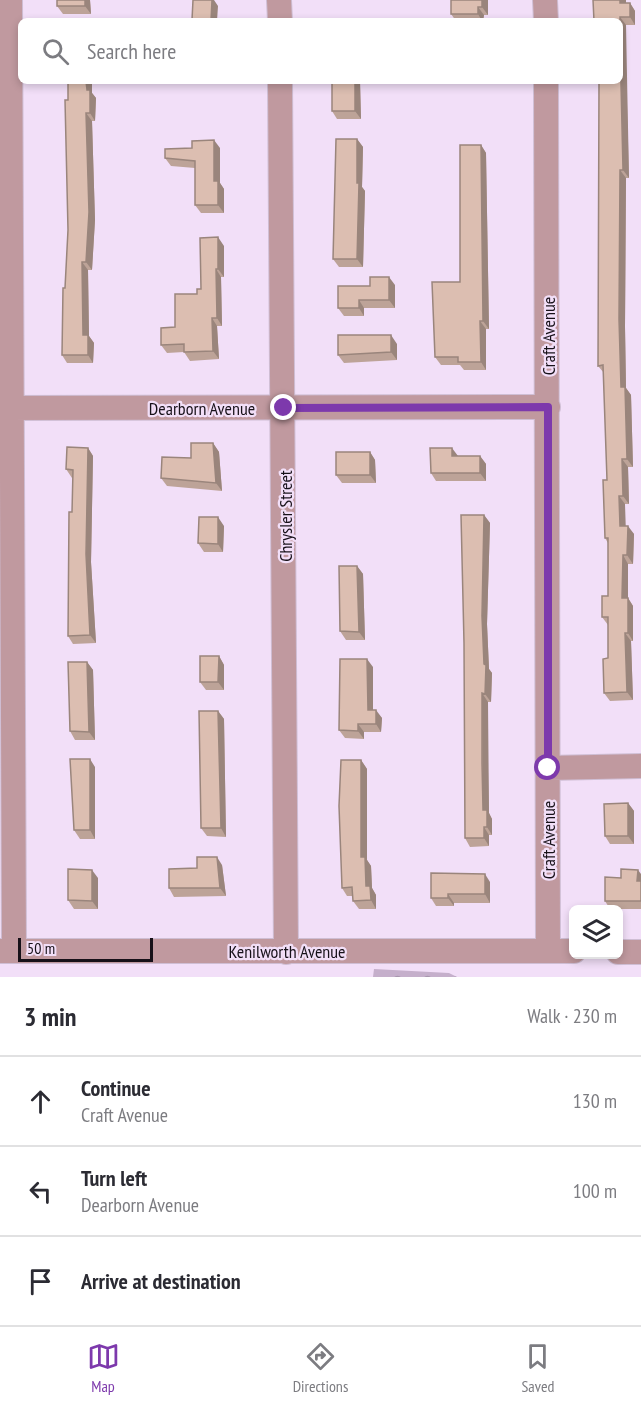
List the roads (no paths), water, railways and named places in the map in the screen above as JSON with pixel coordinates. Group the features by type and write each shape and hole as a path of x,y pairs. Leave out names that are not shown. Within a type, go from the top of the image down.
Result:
{"street":[{"path":"7,951 6,408 10,0"},
{"path":"279,0 280,18"},
{"path":"546,0 546,18"},
{"name":"Chrysler Street","path":"280,84 286,952"},
{"name":"Craft Avenue","path":"546,84 548,951"},
{"name":"Dearborn Avenue","path":"6,408 548,407"},
{"path":"548,768 641,766"},
{"name":"Kenilworth Avenue","path":"7,951 569,951"},
{"path":"623,952 641,952"}]}
